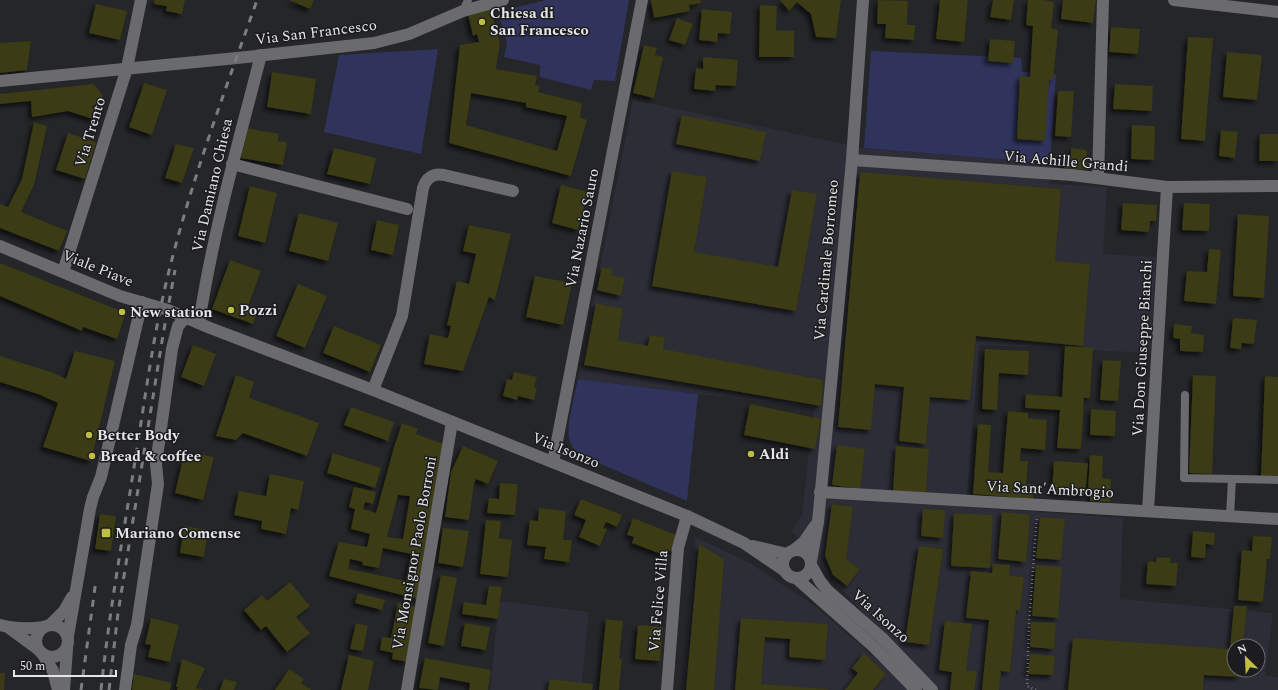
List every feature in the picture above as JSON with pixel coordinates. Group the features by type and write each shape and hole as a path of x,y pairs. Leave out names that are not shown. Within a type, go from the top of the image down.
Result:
{"street":[{"name":"Via Trento","path":"63,272 127,68 141,0"},
{"name":"Via San Francesco","path":"0,81 237,58 384,41 409,34 465,6 503,0"},
{"name":"Via Nazario Sauro","path":"553,462 642,0"},
{"name":"Via Cardinale Borromeo","path":"811,563 818,522 852,160 863,0"},
{"path":"1098,178 1103,0"},
{"path":"1174,0 1278,12"},
{"name":"Via Damiano Chiesa","path":"199,323 206,277 232,164 261,55"},
{"name":"Via Achille Grandi","path":"852,160 1064,175 1167,187 1278,186"},
{"path":"232,164 407,209"},
{"path":"373,390 402,316 423,188 427,180 435,175 444,174 512,191"},
{"name":"Via Don Giuseppe Bianchi","path":"1148,511 1167,187"},
{"name":"Viale Piave","path":"0,246 120,296 186,317"},
{"path":"64,690 68,636 92,502 101,478 142,302"},
{"name":"Via Isonzo","path":"186,317 687,516 744,544 785,571"},
{"path":"125,690 131,645 137,625 158,484 156,464 172,349 178,326 186,317"},
{"name":"Via Monsignor Paolo Borroni","path":"407,690 452,422"},
{"name":"Via Sant'Ambrogio","path":"820,492 1278,520"},
{"name":"Via Felice Villa","path":"667,690 677,555 687,516"},
{"path":"791,552 802,551 806,553 811,563 808,573 805,576 796,578 788,575 785,571 784,562 791,552 807,538 818,522"},
{"name":"Via Isonzo","path":"744,544 791,552"},
{"name":"Via Isonzo","path":"811,563 820,581 827,590 882,638 932,690"},
{"name":"Via Isonzo","path":"796,578 874,647 916,690"},
{"path":"58,690 53,671 36,642 37,635 40,630 47,626 64,611 75,591"},
{"path":"5,626 28,629 55,624 61,627 68,636"},
{"path":"5,626 50,657 61,654 67,648"}],"lane":[{"path":"1185,395 1184,478 1278,480"},
{"path":"1230,516 1232,479"}],"path":[{"path":"1036,690 1026,686 1038,505"}],"shaded area":[{"path":"546,0 629,0 615,81 594,80 591,90 540,77 540,65 504,57 507,43 498,12"},
{"path":"438,49 421,154 324,132 339,55"},
{"path":"871,51 1021,58 1022,72 1056,74 1050,163 864,148"},
{"path":"633,100 864,148 1050,163 1049,184 1107,187 1103,254 1156,257 1150,353 979,345 966,507 1123,518 1120,599 1273,613 1266,668 1266,638 1226,638 1226,678 1278,677 1278,690 938,690 835,583 792,531 802,515 814,408 578,379"},
{"path":"578,379 698,394 687,501 582,456 574,449 570,441 569,428"},
{"path":"695,537 750,563 815,606 888,669 908,690 683,690"},
{"path":"499,601 589,612 581,690 490,690"}],"building":[{"path":"155,0 185,0 182,14 166,11 167,6 154,4"},
{"path":"289,0 314,0 310,9"},
{"path":"651,0 700,0 701,3 689,5 690,11 654,18"},
{"path":"780,0 841,0 836,38 816,37 811,14 797,2 789,11"},
{"path":"878,0 908,1 907,25 915,25 914,40 885,38 886,24 877,24"},
{"path":"940,0 968,0 964,42 936,39"},
{"path":"993,0 1014,0 1011,20 990,17"},
{"path":"1028,0 1044,0 1054,2 1051,28 1058,30 1053,80 1049,80 1045,141 1017,139 1020,76 1030,77 1033,26 1026,25"},
{"path":"1063,0 1096,0 1093,23 1061,19"},
{"path":"96,4 127,11 120,40 89,33"},
{"path":"760,5 777,6 776,30 794,31 794,57 759,57"},
{"path":"490,8 500,43 496,69 537,76 535,85 540,86 538,92 582,103 580,117 587,120 571,176 449,143 460,45 479,42 477,34 473,36 468,14","holes":["471,93 526,103 526,107 567,116 557,151 466,125"]},
{"path":"702,9 732,12 730,34 718,33 717,42 699,40"},
{"path":"677,18 693,24 685,45 669,40"},
{"path":"1111,27 1140,29 1138,54 1109,52"},
{"path":"1188,37 1213,38 1205,141 1181,139"},
{"path":"990,39 1015,41 1013,63 988,61"},
{"path":"31,41 27,70 0,73 0,43"},
{"path":"644,45 657,48 655,55 663,57 654,98 633,93"},
{"path":"1227,52 1262,55 1257,100 1223,97"},
{"path":"703,57 738,60 736,86 716,85 715,91 694,89 696,68 703,69"},
{"path":"272,72 316,79 311,114 267,107"},
{"path":"144,83 167,90 152,135 129,127"},
{"path":"94,84 103,96 96,120 68,111 32,117 31,101 0,104 0,94"},
{"path":"1115,84 1153,86 1152,111 1113,109"},
{"path":"1058,91 1074,91 1071,137 1055,136"},
{"path":"682,115 766,132 760,161 676,144"},
{"path":"34,122 47,126 34,185 21,212 67,231 59,251 0,228 0,204 8,207 22,179"},
{"path":"1132,125 1155,126 1154,160 1131,159"},
{"path":"246,128 279,134 278,141 287,142 283,165 241,158"},
{"path":"1221,130 1238,132 1235,158 1219,156"},
{"path":"68,133 96,142 85,179 56,170"},
{"path":"1260,134 1278,134 1278,161 1259,161"},
{"path":"176,144 194,148 182,183 165,178"},
{"path":"334,148 376,158 370,184 327,174"},
{"path":"1071,148 1087,150 1086,162 1090,162 1089,170 1064,168 1066,154 1071,154"},
{"path":"672,171 707,177 694,252 778,267 792,190 817,194 796,311 652,286"},
{"path":"860,172 1061,189 1055,261 1090,264 1083,346 976,336 970,400 930,397 926,444 899,441 904,387 875,384 871,430 838,427"},
{"path":"561,185 588,192 578,230 552,223"},
{"path":"250,186 277,193 265,243 238,236"},
{"path":"1123,203 1157,205 1156,221 1150,221 1149,232 1121,230"},
{"path":"1184,203 1210,204 1209,231 1182,230"},
{"path":"299,213 338,223 328,261 289,251"},
{"path":"1238,214 1269,216 1264,298 1233,296"},
{"path":"377,220 399,225 393,255 371,250"},
{"path":"469,225 511,234 495,300 489,297 463,371 424,364 430,334 448,338 451,326 447,325 457,281 469,284 476,254 463,251"},
{"path":"1209,249 1221,250 1216,304 1184,301 1187,271 1207,272"},
{"path":"230,260 261,271 247,309 257,312 253,324 212,309"},
{"path":"0,263 126,313 117,339 83,327 82,331 0,296"},
{"path":"602,267 612,269 611,275 625,278 621,296 597,290"},
{"path":"535,276 572,283 563,325 526,317"},
{"path":"298,284 327,296 305,348 276,336"},
{"path":"596,303 623,309 618,340 648,346 650,335 665,337 663,349 823,380 821,406 584,365"},
{"path":"1233,318 1257,320 1254,344 1242,343 1241,349 1230,348"},
{"path":"1174,324 1192,326 1191,333 1204,335 1203,352 1180,351 1180,339 1173,338"},
{"path":"334,326 381,345 370,372 323,353"},
{"path":"193,345 216,354 204,386 181,377"},
{"path":"1065,346 1093,348 1090,398 1084,398 1081,449 1057,448 1060,410 1025,408 1026,394 1062,397"},
{"path":"985,349 1029,351 1028,375 999,373 997,410 982,409"},
{"path":"75,351 115,361 91,461 43,447 58,403 38,394 0,382 0,356 51,372 66,379"},
{"path":"1103,360 1121,361 1118,401 1100,400"},
{"path":"514,372 537,377 534,387 537,388 534,400 518,396 517,400 503,396 507,379 512,380"},
{"path":"236,375 254,382 249,398 319,423 307,456 243,433 236,440 216,436"},
{"path":"1193,375 1216,376 1212,474 1189,473"},
{"path":"1265,376 1278,377 1278,477 1261,476"},
{"path":"750,404 821,419 815,449 744,435"},
{"path":"351,407 394,422 388,441 344,425"},
{"path":"1091,409 1116,411 1115,436 1090,435"},
{"path":"1008,411 1028,413 1028,418 1047,420 1045,450 1021,448 1020,461 1028,461 1026,484 1034,484 1033,499 973,494 978,424 991,425 988,472 1003,473"},
{"path":"402,423 418,429 416,434 443,444 417,599 329,576 339,542 367,547 370,534 351,529 355,509 349,507 354,487 376,492 373,504 365,502 363,509 376,513","holes":["398,495 410,496 403,539 387,537","383,548 411,554 406,581 348,569 350,559 363,562 362,565 379,568"]},
{"path":"837,445 865,449 860,489 832,485"},
{"path":"463,446 498,461 488,484 476,479 469,520 445,517 451,472"},
{"path":"896,446 929,449 926,493 893,491"},
{"path":"333,453 381,468 375,488 327,473"},
{"path":"199,454 214,457 203,500 175,493 182,463"},
{"path":"1090,455 1103,456 1102,478 1111,479 1110,502 1090,501 1090,491 1088,491"},
{"path":"1054,461 1088,463 1085,495 1052,492"},
{"path":"270,474 304,481 298,510 291,508 286,534 261,529 262,521 234,515 239,491 266,496"},
{"path":"500,483 518,484 515,515 487,513 489,498 499,499"},
{"path":"581,499 622,515 617,527 606,522 603,528 607,529 600,546 579,537 586,520 574,515"},
{"path":"832,504 853,507 846,559 860,569 847,586 833,575 825,556"},
{"path":"539,508 566,511 563,540 572,540 569,562 544,559 546,547 527,545 530,520 538,521"},
{"path":"923,509 945,510 943,538 921,536"},
{"path":"1002,512 1030,515 1026,562 998,559"},
{"path":"954,513 993,515 990,568 951,566"},
{"path":"100,514 116,516 111,551 95,549"},
{"path":"1040,517 1065,519 1061,560 1036,558"},
{"path":"633,518 679,536 673,552 667,550 664,555 632,543 634,537 627,535"},
{"path":"486,520 501,521 499,538 512,540 508,577 480,574"},
{"path":"184,526 208,530 204,557 180,553"},
{"path":"443,528 469,531 463,567 438,563"},
{"path":"1193,531 1215,533 1214,545 1206,544 1205,558 1191,557"},
{"path":"1253,536 1272,537 1270,559 1267,559 1263,602 1238,600 1242,550 1252,551"},
{"path":"699,544 724,559 714,690 686,690"},
{"path":"919,546 943,549 929,645 905,642"},
{"path":"1157,557 1171,558 1170,563 1178,563 1176,586 1146,584 1148,561 1156,562"},
{"path":"993,564 1010,565 1009,575 1024,577 1020,611 1016,610 1010,672 1001,671 999,690 982,690 989,620 966,618 971,571 992,573"},
{"path":"1036,565 1062,567 1058,618 1032,616"},
{"path":"441,575 457,578 444,646 428,643"},
{"path":"290,582 310,606 296,617 310,633 287,652 266,626 261,630 244,610 262,595 267,601"},
{"path":"489,586 502,587 498,619 462,614 464,602 486,605"},
{"path":"358,593 385,600 382,610 355,603"},
{"path":"398,603 419,607 408,662 392,659 393,653 380,650 382,637 391,638"},
{"path":"1234,606 1247,606 1244,638 1231,638"},
{"path":"151,618 179,625 170,662 148,657 151,645 145,644"},
{"path":"741,618 828,624 825,660 789,657 790,639 765,637 761,684 828,690 735,690"},
{"path":"606,619 623,621 619,659 622,659 619,690 599,690"},
{"path":"945,621 972,624 966,670 977,671 974,690 950,690 952,672 939,670"},
{"path":"1031,622 1056,623 1054,649 1030,647"},
{"path":"356,623 368,626 363,651 350,649"},
{"path":"465,623 490,627 486,650 461,646"},
{"path":"638,625 663,627 660,661 635,659"},
{"path":"1073,638 1226,649 1226,676 1204,675 1203,690 1068,690"},
{"path":"864,653 886,674 873,690 845,690 858,673 852,668"},
{"path":"1030,654 1055,656 1053,675 1028,674"},
{"path":"349,655 374,661 368,690 341,690"},
{"path":"425,658 491,670 488,690 469,690 470,683 440,677 438,690 419,688"},
{"path":"182,659 205,668 196,688 204,690 177,690 178,687 176,687"},
{"path":"289,669 304,679 301,683 312,690 275,690"},
{"path":"0,673 5,673 4,690 0,690"},
{"path":"134,674 171,683 170,690 132,690"},
{"path":"224,679 237,682 234,690 220,690"},
{"path":"550,679 593,684 592,690 548,690"}],"railway":[{"path":"101,690 116,575 158,321 168,275 198,171 257,0"},
{"path":"109,690 118,613 175,270"},
{"path":"81,690 96,580"}],"place":[{"name":"Chiesa di San Francesco","path":"482,22"},
{"name":"Pozzi","path":"231,310"},
{"name":"New station","path":"122,312"},
{"name":"Better Body","path":"89,435"},
{"name":"Aldi","path":"751,454"},
{"name":"Bread & coffee","path":"92,456"},
{"name":"Mariano Comense","path":"106,533"}]}
